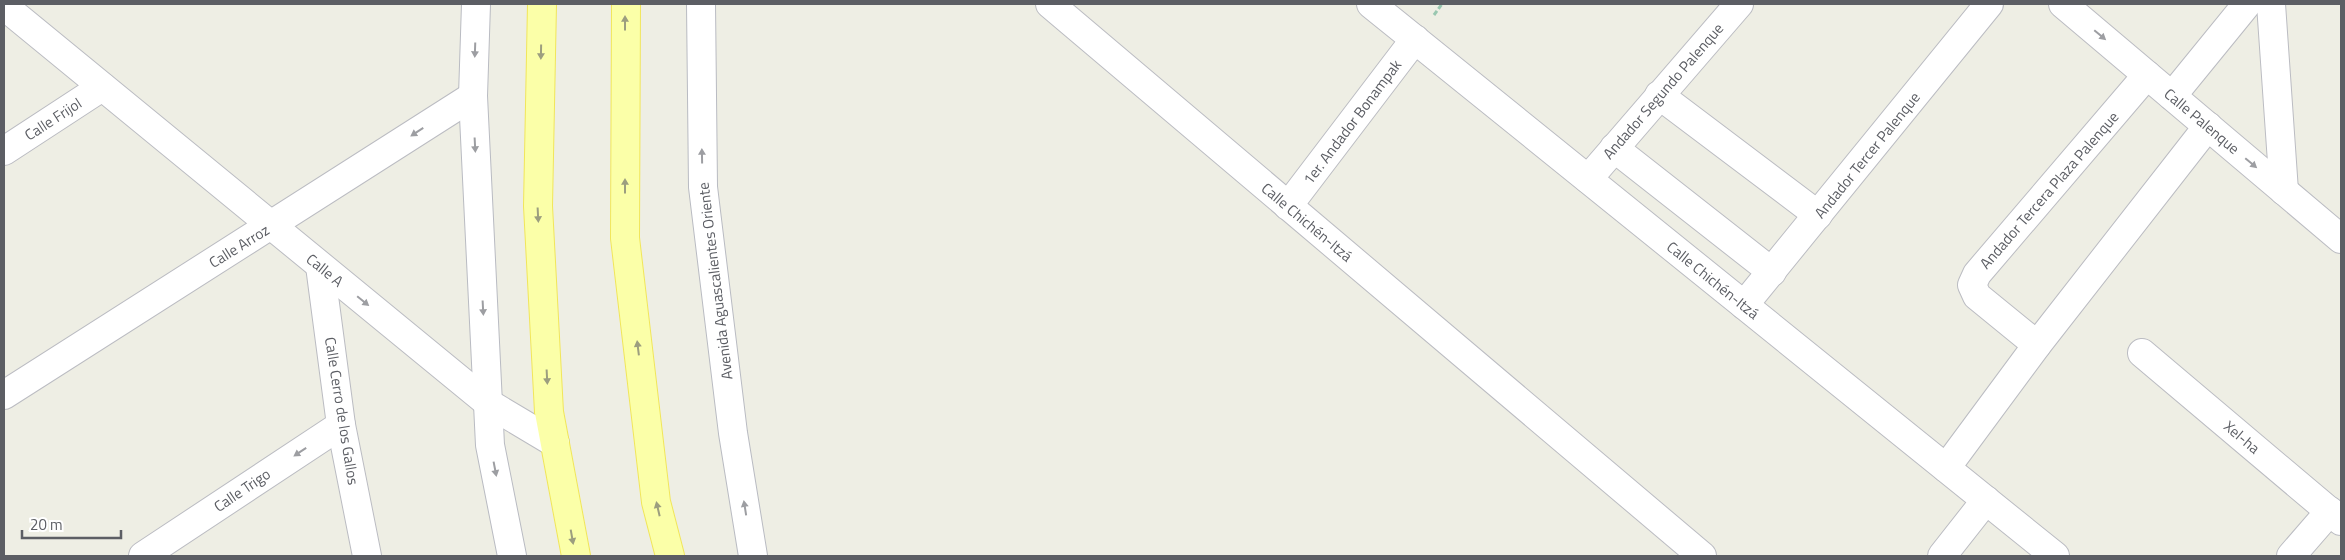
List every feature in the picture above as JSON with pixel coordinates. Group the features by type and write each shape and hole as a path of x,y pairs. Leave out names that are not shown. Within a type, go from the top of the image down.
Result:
{"main road":[{"path":"542,4 538,206 549,412 576,556"},
{"path":"626,4 625,238 656,502 670,556"}],"street":[{"path":"476,4 473,96 490,444 512,556"},
{"name":"Avenida Aguascalientes Oriente","path":"701,4 702,187 733,433 753,556"},
{"name":"Calle Chichén-Itzá","path":"1050,4 1702,556"},
{"name":"Calle Chichén-Itzá","path":"1371,4 2055,556"},
{"name":"Andador Segundo Palenque","path":"1588,178 1739,4"},
{"name":"Andador Tercer Palenque","path":"1744,305 1989,4"},
{"name":"Calle Palenque","path":"2063,4 2341,239"},
{"path":"2172,96 2247,4"},
{"path":"2271,4 2284,191"},
{"name":"Calle A","path":"4,6 488,403 555,443"},
{"name":"1er. Andador Bonampak","path":"1288,206 1415,39"},
{"name":"Andador Tercera Plaza Palenque","path":"2037,345 1977,296 1972,285 1977,274 2147,75"},
{"name":"Calle Frijol","path":"4,151 102,88"},
{"name":"Calle Arroz","path":"4,395 473,96"},
{"path":"1659,96 1818,215"},
{"path":"1946,468 2037,345 2208,126"},
{"path":"1614,148 1772,272"},
{"name":"Calle Cerro de los Gallos","path":"320,266 341,425 368,556"},
{"name":"Xel-ha","path":"2142,353 2336,516"},
{"name":"Calle Trigo","path":"143,556 341,425"},
{"path":"1942,556 1986,500"},
{"path":"2291,556 2336,516"}]}
